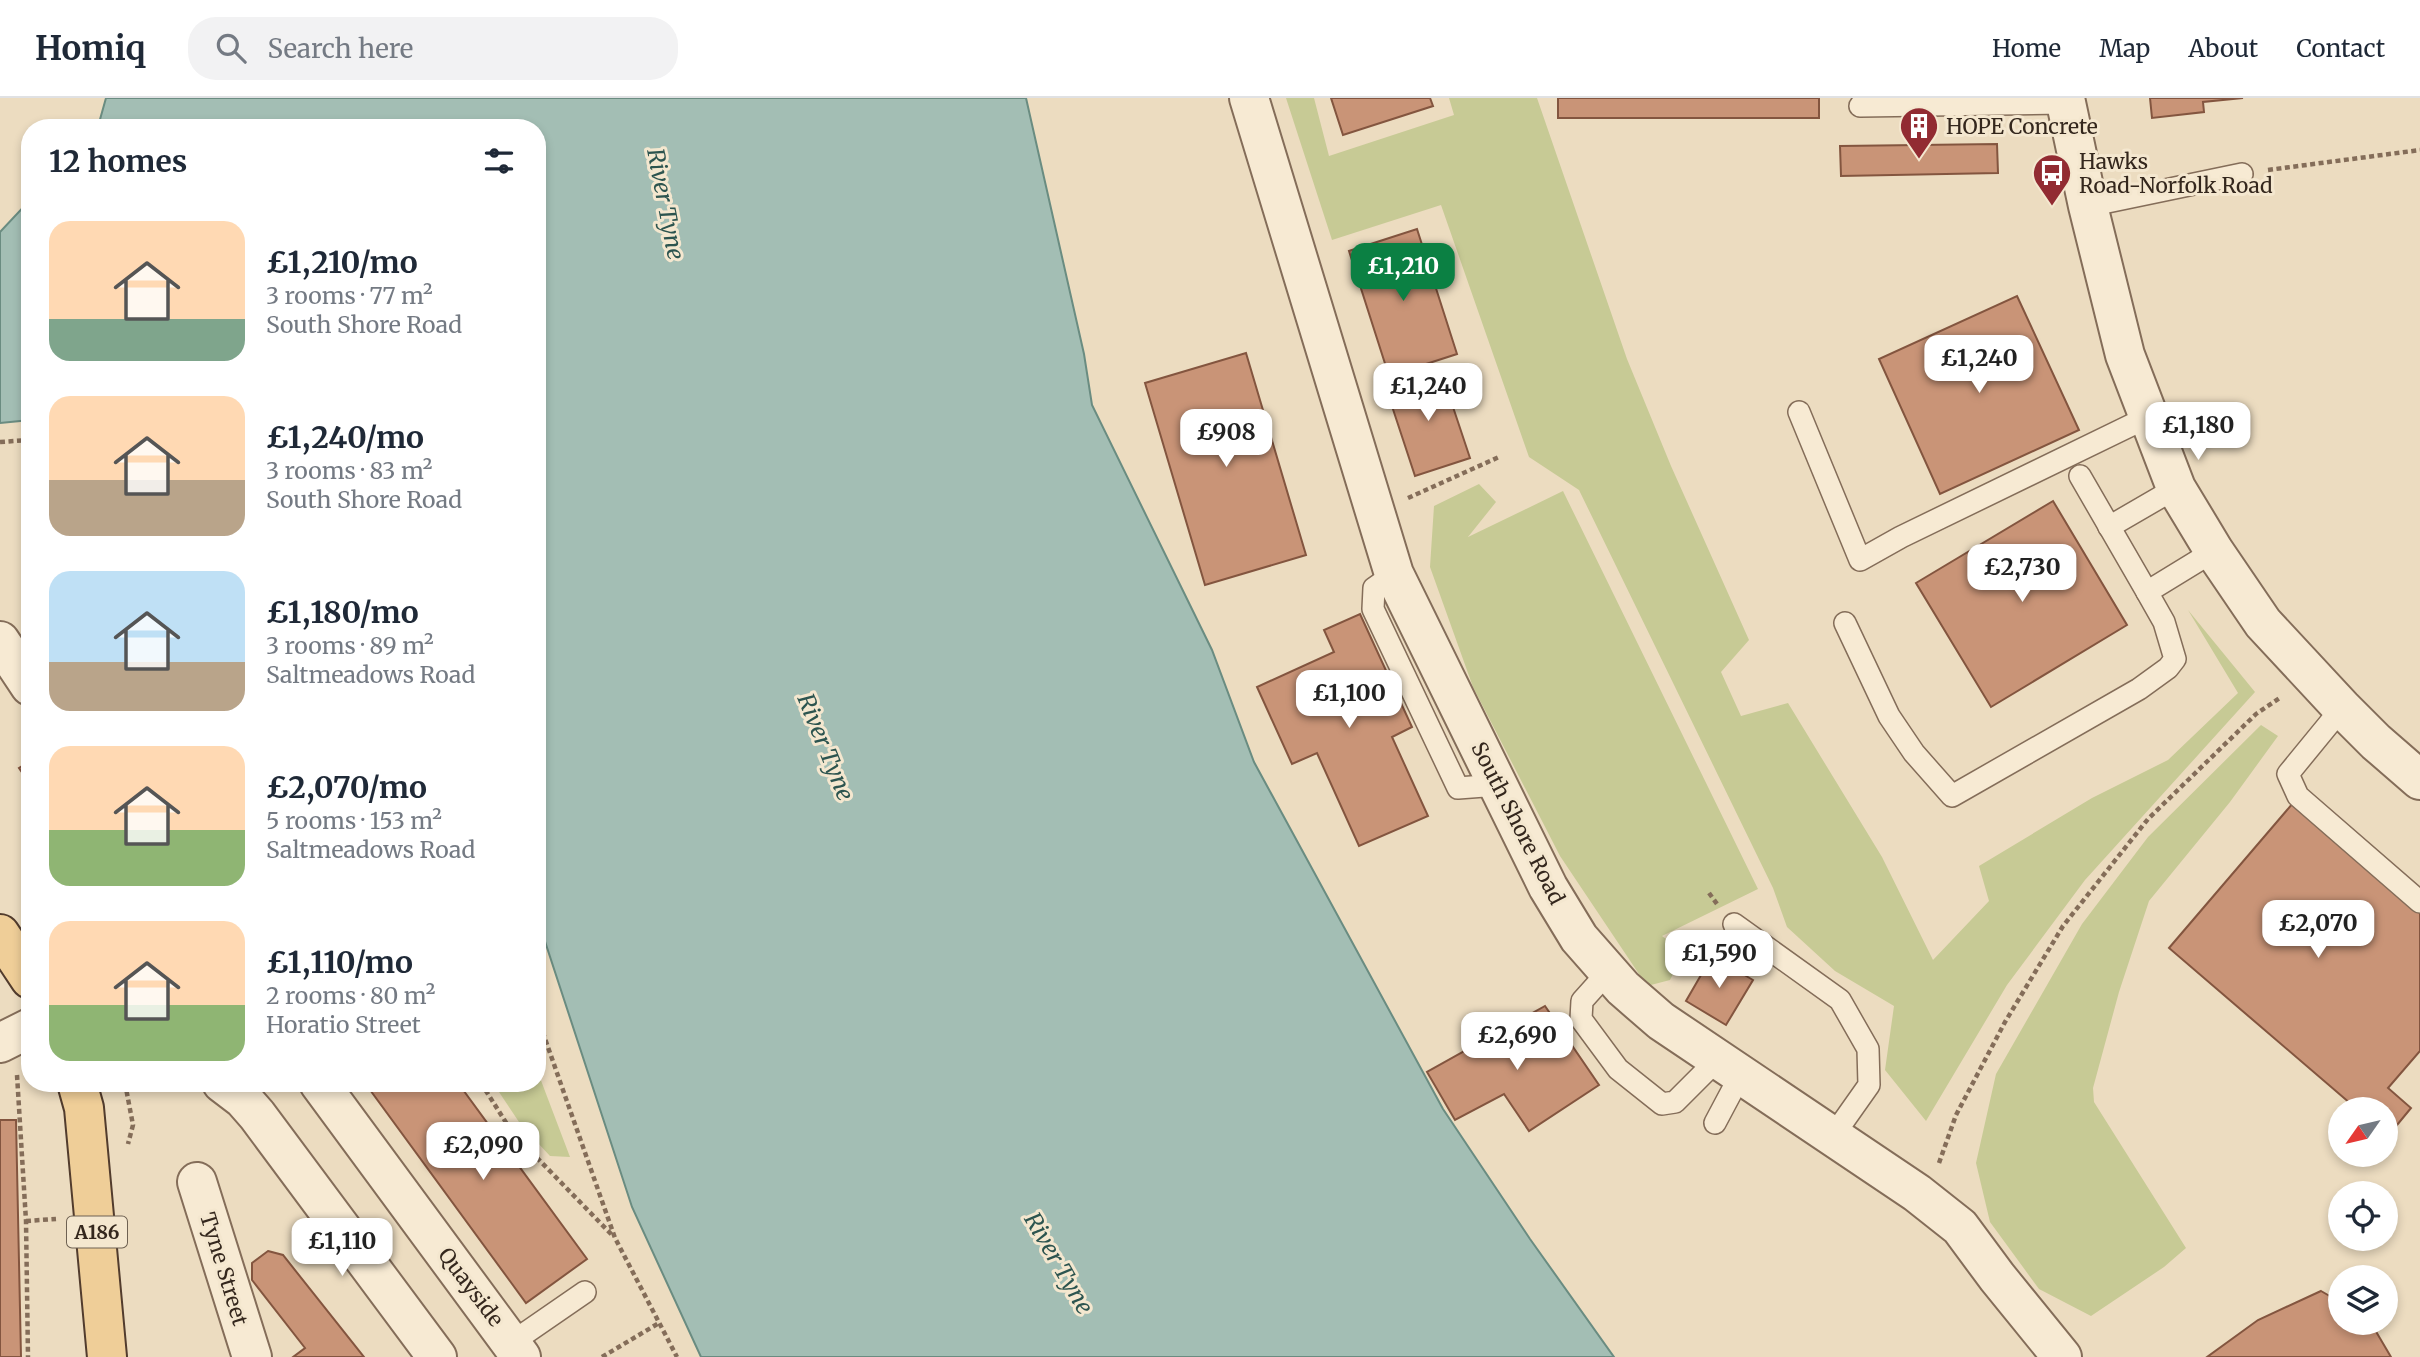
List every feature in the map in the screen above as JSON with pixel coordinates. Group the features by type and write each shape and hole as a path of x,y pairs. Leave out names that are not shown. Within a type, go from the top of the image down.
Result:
{"main road":[{"path":"0,934 21,966"},
{"name":"A186","path":"82,1092 96,1216 107,1357"}],"street":[{"name":"South Shore Road","path":"1249,98 1394,574 1498,785 1579,938 1608,972 1661,1021 1926,1200 1960,1227 2062,1357"},
{"path":"2066,100 2088,206 2125,355 2176,488 2214,551 2263,623 2342,708 2420,780"},
{"path":"0,641 21,672"},
{"path":"234,1092 257,1115 437,1357"},
{"name":"Quayside","path":"326,1092 516,1350"},
{"name":"Tyne Street","path":"197,1182 251,1357"}],"lane":[{"path":"1860,106 2066,100"},
{"path":"2088,206 2242,174"},
{"path":"1799,412 1860,560 1901,537 2148,417"},
{"path":"1845,623 1889,716 1914,753 1952,796 2139,689 2168,668 2175,659 2164,622 2080,476"},
{"path":"2109,527 2176,488"},
{"path":"2147,592 2214,551"},
{"path":"2342,708 2288,774 2298,796 2420,902"},
{"path":"1734,924 1840,1000 1868,1048 1869,1085 1833,1136"},
{"path":"1608,972 1582,1001 1581,1019 1618,1069 1662,1104 1675,1102 1730,1066"},
{"path":"1715,1123 1730,1066"},
{"path":"516,1350 585,1292"}],"path":[{"path":"2242,174 2420,150"},
{"path":"0,442 21,441"},
{"path":"1376,513 1499,457"},
{"path":"1926,1200 1956,1115 2005,1022 2063,926 2148,819 2256,715 2311,676"},
{"path":"15,1035 26,1221 28,1357"},
{"path":"546,1042 615,1238 677,1357"},
{"path":"487,1092 512,1132 615,1238"},
{"path":"602,1357 659,1324"}],"green space":[{"path":"1286,98 1314,98 1329,156 1454,115 1449,98 1537,98 1627,359 1671,466 1749,640 1721,672 1741,716 1788,703 1882,857 1933,960 1989,901 1979,866 2092,798 2168,760 2238,693 2188,610 2255,692 2085,880 2007,985 1926,1121 1885,1070 1894,1006 1835,971 1787,927 1773,888 1579,490 1529,457 1441,205 1332,240"},
{"path":"1479,484 1496,502 1468,537 1563,491 1758,889 1662,936 1684,952 1670,980 1647,986 1560,856 1473,687 1430,567 1434,506"},
{"path":"2261,725 2278,736 2230,802 2149,901 2119,992 2093,1088 2094,1102 2186,1248 2164,1267 2091,1316 2039,1289 1990,1222 1976,1163 1996,1074 2082,924 2148,837"},
{"path":"499,1092 545,1092 570,1157 550,1156 521,1125"}],"water":[{"name":"River Tyne","path":"106,98 1026,98 1084,354 1092,405 1212,650 1254,762 1443,1109 1530,1239 1614,1357 701,1357 632,1207 546,944 546,119 100,119"},
{"path":"21,210 21,421 0,423 0,232"}],"building":[{"path":"1331,98 1430,98 1433,106 1343,135"},
{"path":"1558,98 1819,98 1819,118 1558,118"},
{"path":"2150,98 2243,98 2203,102 2204,112 2152,118"},
{"name":"HOPE Concrete","path":"1997,144 1998,173 1841,176 1840,146"},
{"path":"1417,229 1457,354 1389,376 1349,251"},
{"path":"2017,296 2079,430 1940,494 1879,359"},
{"path":"1246,353 1306,555 1205,585 1145,383"},
{"path":"1441,371 1470,458 1415,476 1386,388"},
{"path":"2053,501 2127,625 1991,707 1916,583"},
{"path":"1360,614 1412,727 1392,737 1428,816 1359,846 1317,753 1292,764 1257,687 1334,652 1324,630"},
{"path":"2293,803 2420,913 2420,1051 2388,1088 2411,1108 2398,1124 2398,1097 2343,1097 2169,948"},
{"path":"1712,956 1753,980 1726,1025 1686,1001"},
{"path":"1545,1006 1599,1085 1529,1131 1504,1094 1455,1120 1427,1072"},
{"path":"372,1092 465,1092 587,1259 526,1303"},
{"path":"0,1120 16,1120 21,1357 0,1357"},
{"path":"268,1251 283,1255 364,1357 293,1357 305,1348 252,1280 252,1263"},
{"path":"2321,1291 2328,1295 2328,1335 2378,1335 2391,1357 2207,1357 2258,1320"}],"place":[{"name":"HOPE Concrete","path":"1919,160"},
{"name":"Hawks Road-Norfolk Road","path":"2052,207"}]}
